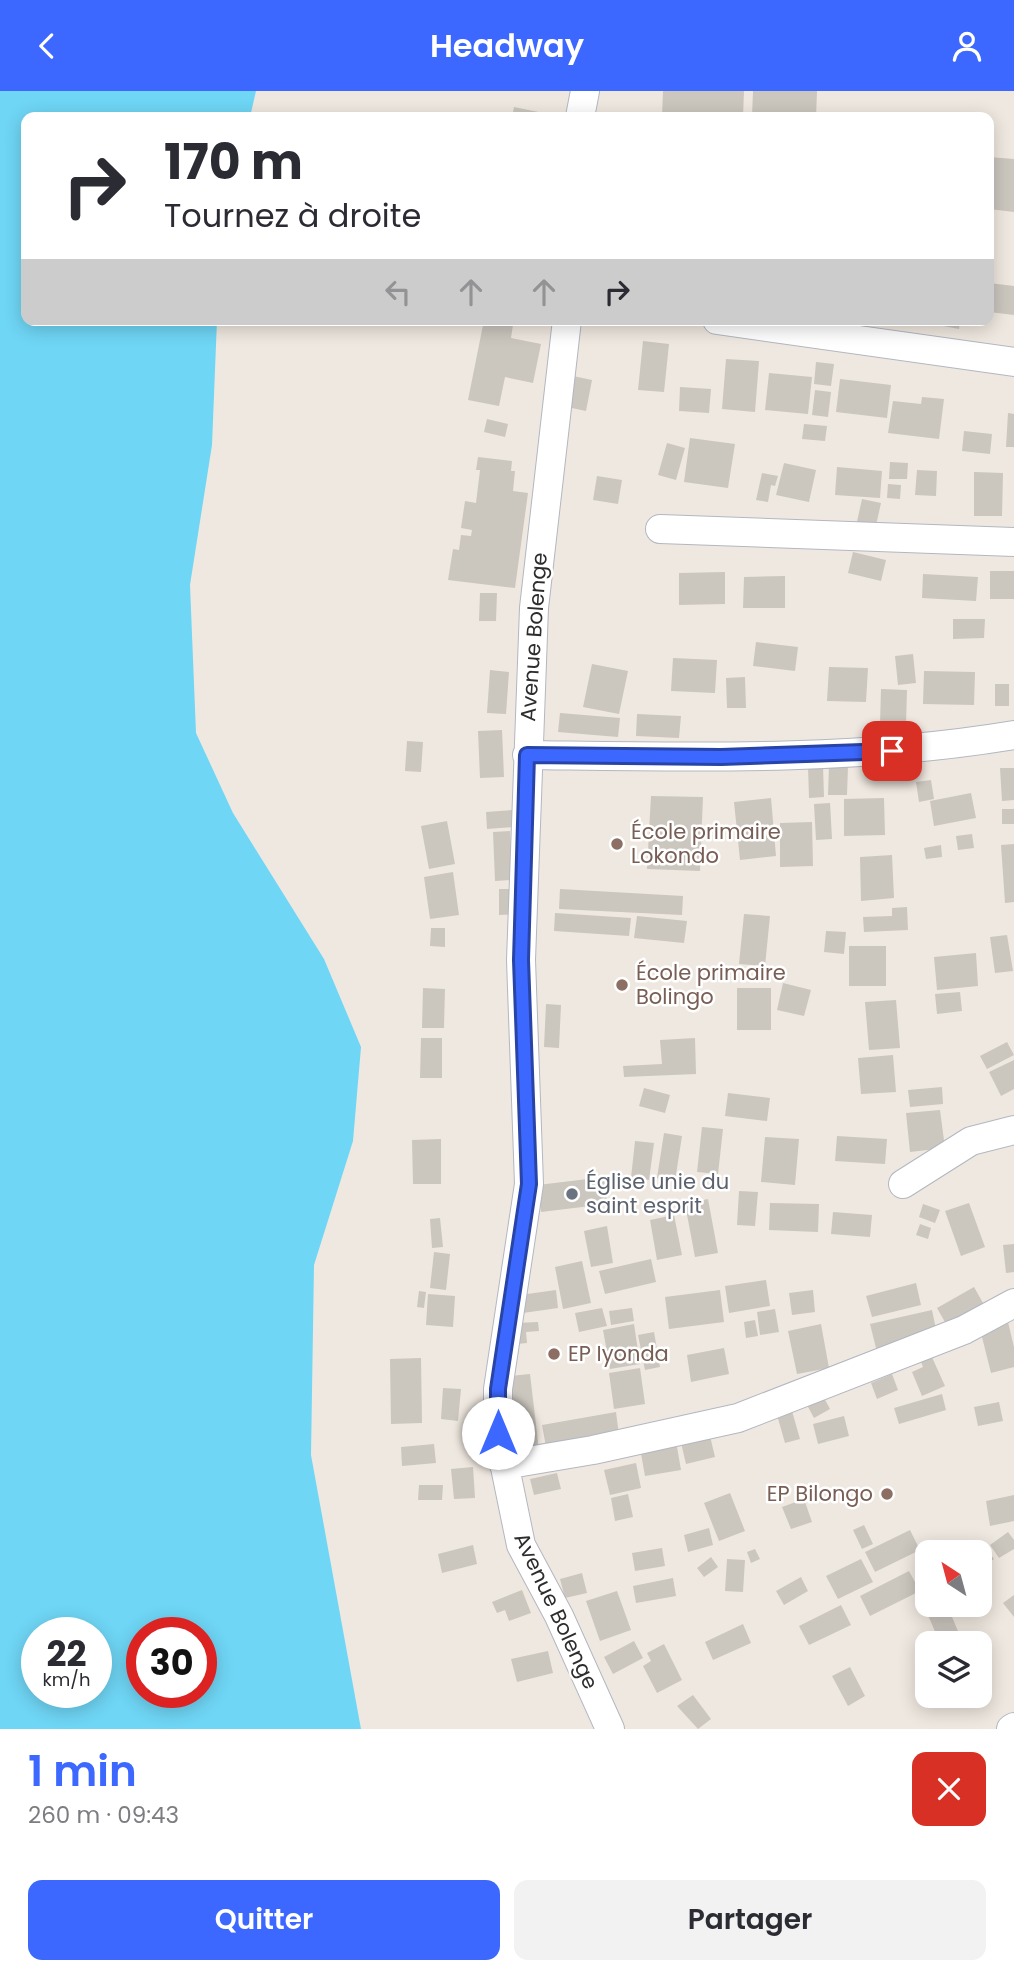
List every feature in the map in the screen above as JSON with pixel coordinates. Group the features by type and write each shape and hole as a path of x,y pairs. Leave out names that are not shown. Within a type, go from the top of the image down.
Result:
{"street":[{"path":"581,112 585,91"},
{"name":"Avenue Bolenge","path":"566,326 534,608 527,755 521,960 529,1184 498,1389 498,1433 521,1545 559,1616 610,1729"},
{"path":"759,326 1014,362"},
{"path":"660,529 1014,542"},
{"path":"527,755 820,756 939,748 1014,736"},
{"path":"903,1184 971,1141 1014,1130"},
{"path":"504,1465 593,1450 738,1418 964,1330 1014,1303"}],"water":[{"path":"0,91 256,91 251,112 21,112 21,326 217,326 212,445 190,585 196,733 233,813 324,959 361,1047 353,1141 314,1265 311,1455 361,1729 0,1729"}],"building":[{"path":"663,91 744,91 743,112 662,112"},
{"path":"753,91 817,91 816,112 752,112"},
{"path":"514,107 538,112 513,112"},
{"path":"994,157 1014,159 1014,212 994,210"},
{"path":"994,284 1014,286 1014,315 994,313"},
{"path":"483,326 513,326 511,338 541,344 533,383 505,377 499,406 468,400"},
{"path":"643,341 669,344 664,392 638,390"},
{"path":"726,359 759,361 755,412 722,409"},
{"path":"816,362 834,364 831,386 814,384"},
{"path":"769,373 812,377 808,414 765,410"},
{"path":"573,376 592,380 586,411 567,407"},
{"path":"840,379 891,385 887,418 836,412"},
{"path":"680,387 711,389 709,413 679,411"},
{"path":"815,390 831,392 828,417 812,415"},
{"path":"922,397 944,399 939,439 888,433 893,401 921,404"},
{"path":"1008,413 1014,414 1014,447 1006,447"},
{"path":"487,419 508,424 505,437 484,432"},
{"path":"804,424 827,426 825,441 802,439"},
{"path":"964,431 992,434 990,454 962,451"},
{"path":"690,438 735,444 728,488 684,482"},
{"path":"667,443 685,448 676,480 658,475"},
{"path":"478,457 512,461 511,471 515,471 513,491 528,493 515,588 448,580 453,549 459,550 461,535 471,536 472,530 461,528 465,501 476,503 480,470 476,470"},
{"path":"890,462 908,463 907,479 889,479"},
{"path":"784,463 816,470 809,502 776,495"},
{"path":"837,467 882,471 880,498 835,495"},
{"path":"917,470 937,471 936,496 915,495"},
{"path":"974,472 1003,473 1002,516 974,516"},
{"path":"762,473 778,476 775,486 771,485 768,502 756,500"},
{"path":"597,476 622,480 618,504 593,500"},
{"path":"888,484 901,485 900,499 887,498"},
{"path":"862,499 881,503 875,530 856,526"},
{"path":"853,552 886,560 881,581 848,573"},
{"path":"990,571 1014,571 1014,599 990,599"},
{"path":"725,572 725,604 679,605 679,573"},
{"path":"923,574 978,577 976,601 922,598"},
{"path":"785,576 785,608 743,608 744,577"},
{"path":"480,593 497,593 496,621 479,621"},
{"path":"953,619 985,619 984,638 953,639"},
{"path":"756,642 798,647 795,671 753,666"},
{"path":"913,654 916,683 898,685 895,656"},
{"path":"673,658 717,660 715,693 671,691"},
{"path":"592,664 628,671 619,714 583,707"},
{"path":"829,667 868,668 866,702 827,701"},
{"path":"490,670 509,672 506,714 487,713"},
{"path":"924,671 975,672 974,705 923,704"},
{"path":"745,677 746,708 727,708 726,678"},
{"path":"995,684 1009,684 1009,706 995,706"},
{"path":"881,689 907,690 906,726 880,725"},
{"path":"560,713 620,718 618,737 558,732"},
{"path":"637,714 681,716 679,738 636,736"},
{"path":"502,730 504,777 480,778 478,731"},
{"path":"407,741 423,742 421,772 405,771"},
{"path":"823,766 824,797 809,798 808,767"},
{"path":"829,766 848,766 847,795 828,795"},
{"path":"1000,768 1014,768 1014,800 1002,801"},
{"path":"931,780 934,799 919,802 916,782"},
{"path":"971,793 976,818 934,826 930,801"},
{"path":"651,796 703,797 700,871 647,869"},
{"path":"771,798 776,856 740,860 734,802"},
{"path":"884,798 885,835 844,836 844,799"},
{"path":"830,803 832,839 816,840 814,804"},
{"path":"1002,809 1014,809 1014,824 1002,824"},
{"path":"513,810 514,827 487,829 486,812"},
{"path":"447,821 455,864 429,869 421,826"},
{"path":"812,822 813,866 780,867 780,823"},
{"path":"510,831 512,880 495,881 493,832"},
{"path":"972,834 974,848 958,850 956,836"},
{"path":"1014,844 1014,902 1005,903 1001,845"},
{"path":"941,845 942,857 926,859 924,848"},
{"path":"892,855 894,898 861,901 860,857"},
{"path":"453,872 459,915 430,919 424,877"},
{"path":"499,889 516,889 517,914 499,915"},
{"path":"560,889 683,896 682,915 559,909"},
{"path":"907,907 908,930 864,932 863,917 892,916 892,908"},
{"path":"555,913 631,918 629,936 554,931"},
{"path":"744,914 770,916 765,966 739,964"},
{"path":"637,916 687,921 684,943 634,938"},
{"path":"431,928 445,928 445,947 430,946"},
{"path":"826,931 846,932 844,954 824,952"},
{"path":"1007,935 1013,971 995,973 990,937"},
{"path":"849,946 886,946 886,986 849,986"},
{"path":"976,953 978,986 937,990 934,957"},
{"path":"783,983 811,990 804,1016 777,1010"},
{"path":"423,988 445,989 444,1028 422,1028"},
{"path":"737,988 771,988 771,1030 737,1030"},
{"path":"960,992 962,1011 937,1014 935,994"},
{"path":"896,1000 900,1048 869,1050 865,1002"},
{"path":"546,1004 561,1005 559,1048 544,1047"},
{"path":"421,1038 442,1038 442,1078 420,1078"},
{"path":"695,1038 696,1074 624,1077 623,1066 662,1064 660,1040"},
{"path":"1007,1042 1014,1055 987,1069 980,1056"},
{"path":"893,1055 896,1092 861,1094 858,1058"},
{"path":"1014,1060 1014,1089 1001,1096 989,1072"},
{"path":"942,1087 943,1104 910,1107 908,1090"},
{"path":"644,1088 670,1095 665,1113 639,1106"},
{"path":"728,1093 770,1098 767,1121 725,1116"},
{"path":"940,1110 945,1148 910,1152 906,1113"},
{"path":"702,1127 723,1129 718,1174 697,1172"},
{"path":"664,1133 682,1136 675,1181 657,1178"},
{"path":"837,1136 887,1139 885,1164 835,1161"},
{"path":"765,1137 799,1139 795,1185 761,1182"},
{"path":"441,1139 441,1184 413,1184 412,1140"},
{"path":"635,1141 654,1143 649,1180 631,1178"},
{"name":"Église unie du saint esprit","path":"604,1177 607,1204 541,1212 538,1185"},
{"path":"739,1191 758,1192 755,1226 737,1225"},
{"path":"708,1199 718,1253 695,1257 685,1204"},
{"path":"770,1203 819,1204 818,1232 769,1230"},
{"path":"969,1203 985,1247 961,1256 945,1211"},
{"path":"923,1204 940,1210 935,1223 919,1217"},
{"path":"833,1212 872,1215 870,1237 831,1234"},
{"path":"674,1215 682,1255 657,1260 650,1220"},
{"path":"440,1218 443,1247 432,1248 430,1219"},
{"path":"920,1224 931,1228 928,1239 916,1235"},
{"path":"607,1226 613,1263 591,1267 584,1231"},
{"path":"1014,1244 1014,1272 1006,1273 1003,1245"},
{"path":"434,1252 450,1254 446,1290 430,1288"},
{"path":"651,1259 656,1282 605,1294 599,1271"},
{"path":"582,1261 591,1303 563,1309 555,1267"},
{"path":"766,1280 770,1306 729,1313 725,1286"},
{"path":"916,1283 921,1305 872,1317 866,1296"},
{"path":"974,1287 987,1310 950,1331 937,1308"},
{"path":"556,1290 558,1308 523,1313 520,1295"},
{"path":"720,1290 724,1322 669,1329 665,1297"},
{"path":"813,1290 815,1312 792,1315 789,1293"},
{"path":"419,1291 426,1292 424,1308 417,1307"},
{"path":"428,1294 455,1296 453,1327 426,1325"},
{"path":"602,1308 607,1326 579,1332 575,1313"},
{"path":"632,1308 634,1321 611,1325 609,1311"},
{"path":"775,1309 779,1332 760,1335 757,1312"},
{"path":"932,1310 937,1334 876,1348 870,1324"},
{"path":"755,1320 758,1336 746,1338 744,1322"},
{"path":"538,1322 539,1331 526,1332 527,1343 517,1344 515,1323"},
{"path":"1008,1322 1014,1347 1014,1367 991,1373 980,1329"},
{"path":"634,1324 640,1364 610,1369 603,1330"},
{"path":"821,1324 829,1368 797,1374 788,1331"},
{"path":"654,1332 660,1367 645,1370 638,1335"},
{"path":"724,1348 729,1374 691,1382 687,1355"},
{"path":"931,1355 945,1386 922,1396 912,1372 923,1367 920,1359"},
{"path":"421,1358 422,1423 391,1424 390,1359"},
{"path":"640,1368 645,1404 614,1409 609,1373"},
{"path":"530,1374 539,1450 518,1453 510,1376"},
{"path":"892,1374 898,1390 877,1399 871,1383"},
{"path":"443,1388 461,1389 458,1421 441,1419"},
{"path":"942,1394 946,1410 899,1424 894,1408"},
{"path":"823,1396 830,1409 814,1418 807,1405"},
{"path":"999,1402 1003,1421 978,1426 974,1407"},
{"path":"792,1411 800,1439 785,1443 777,1415"},
{"path":"616,1412 619,1435 546,1447 542,1425"},
{"path":"844,1416 849,1436 818,1444 813,1424"},
{"path":"710,1436 715,1457 686,1464 681,1443"},
{"path":"676,1441 681,1470 645,1476 640,1448"},
{"path":"434,1444 436,1463 402,1466 401,1447"},
{"path":"636,1463 641,1488 610,1495 604,1470"},
{"path":"473,1467 475,1498 454,1499 451,1469"},
{"path":"557,1473 561,1489 534,1495 530,1479"},
{"path":"419,1485 443,1485 442,1500 418,1500"},
{"path":"730,1493 745,1531 719,1541 704,1503"},
{"path":"628,1494 633,1517 615,1521 611,1498"},
{"path":"1014,1495 1014,1521 990,1526 986,1501"},
{"path":"804,1499 812,1522 791,1529 782,1507"},
{"path":"864,1525 873,1544 862,1549 853,1530"},
{"path":"709,1528 713,1545 688,1552 684,1535"},
{"path":"910,1530 915,1540 915,1552 875,1572 865,1552"},
{"path":"1008,1532 1014,1540 1014,1549 999,1558 992,1544"},
{"path":"473,1545 477,1564 442,1573 438,1554"},
{"path":"662,1548 665,1566 635,1571 632,1553"},
{"path":"755,1549 760,1559 751,1563 747,1552"},
{"path":"711,1557 718,1567 704,1577 697,1568"},
{"path":"727,1559 745,1560 743,1592 725,1591"},
{"path":"861,1559 873,1582 838,1599 826,1576"},
{"path":"909,1571 915,1582 915,1594 870,1616 860,1596"},
{"path":"582,1573 587,1593 565,1598 560,1579"},
{"path":"801,1577 808,1591 784,1605 776,1591"},
{"path":"673,1578 676,1596 636,1603 633,1586"},
{"path":"522,1590 531,1613 509,1621 505,1610 497,1613 492,1602"},
{"path":"617,1591 631,1630 600,1641 586,1601"},
{"path":"1014,1595 1014,1617 1003,1603"},
{"path":"841,1605 851,1625 809,1645 799,1626"},
{"path":"929,1617 952,1617 958,1631 935,1631"},
{"path":"743,1624 751,1643 713,1660 705,1642"},
{"path":"634,1641 643,1658 613,1674 604,1657"},
{"path":"664,1644 682,1680 657,1693 643,1666 651,1661 647,1653"},
{"path":"548,1651 553,1673 517,1682 511,1659"},
{"path":"850,1667 865,1696 848,1706 832,1676"},
{"path":"693,1695 711,1719 698,1729 677,1706"}],"place":[{"name":"École primaire Lokondo","path":"617,844"},
{"name":"École primaire Bolingo","path":"622,985"},
{"name":"Église unie du saint esprit","path":"572,1194"},
{"name":"EP Iyonda","path":"554,1354"},
{"name":"EP Bilongo","path":"887,1494"}],"route":[{"path":"498,1433 498,1389 529,1184 521,960 527,755 820,756 892,751"}]}
